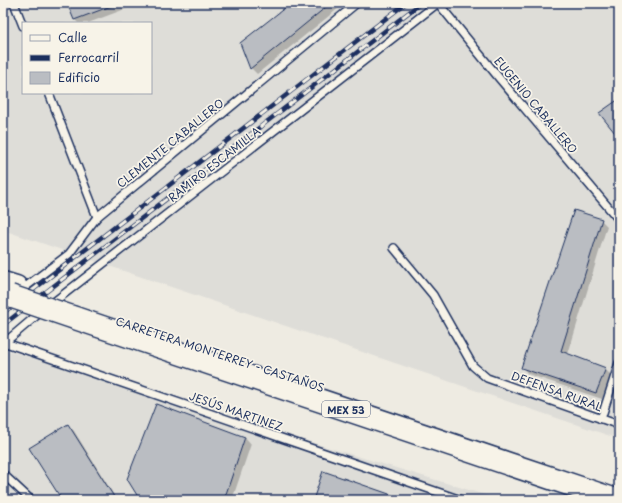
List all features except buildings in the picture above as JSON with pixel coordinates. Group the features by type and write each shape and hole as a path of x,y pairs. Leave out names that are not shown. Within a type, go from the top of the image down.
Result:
{"main road":[{"name":"CARRETERA MONTERREY - CASTAÑOS","path":"8,292 619,486"},
{"name":"CARRETERA MONTERREY - CASTAÑOS","path":"76,313 616,500"}],"lane":[{"path":"14,3 22,23"},
{"name":"CLEMENTE CABALLERO","path":"8,292 69,254 98,217 357,3"},
{"name":"EUGENIO CABALLERO","path":"438,3 619,220"},
{"name":"RAMIRO ESCAMILLA","path":"3,343 438,3"},
{"path":"49,94 98,217"},
{"name":"DEFENSA RURAL","path":"394,248 433,295 473,366 487,378 619,425"},
{"name":"JESÚS MARTINEZ","path":"3,343 461,500"},
{"path":"601,419 619,363"},
{"path":"3,474 31,500"}],"shaded area":[{"path":"3,3 619,3 619,439 3,230"},
{"path":"3,349 502,500 3,500"}],"railway":[{"path":"3,313 406,3"},
{"path":"3,325 421,3"}]}
